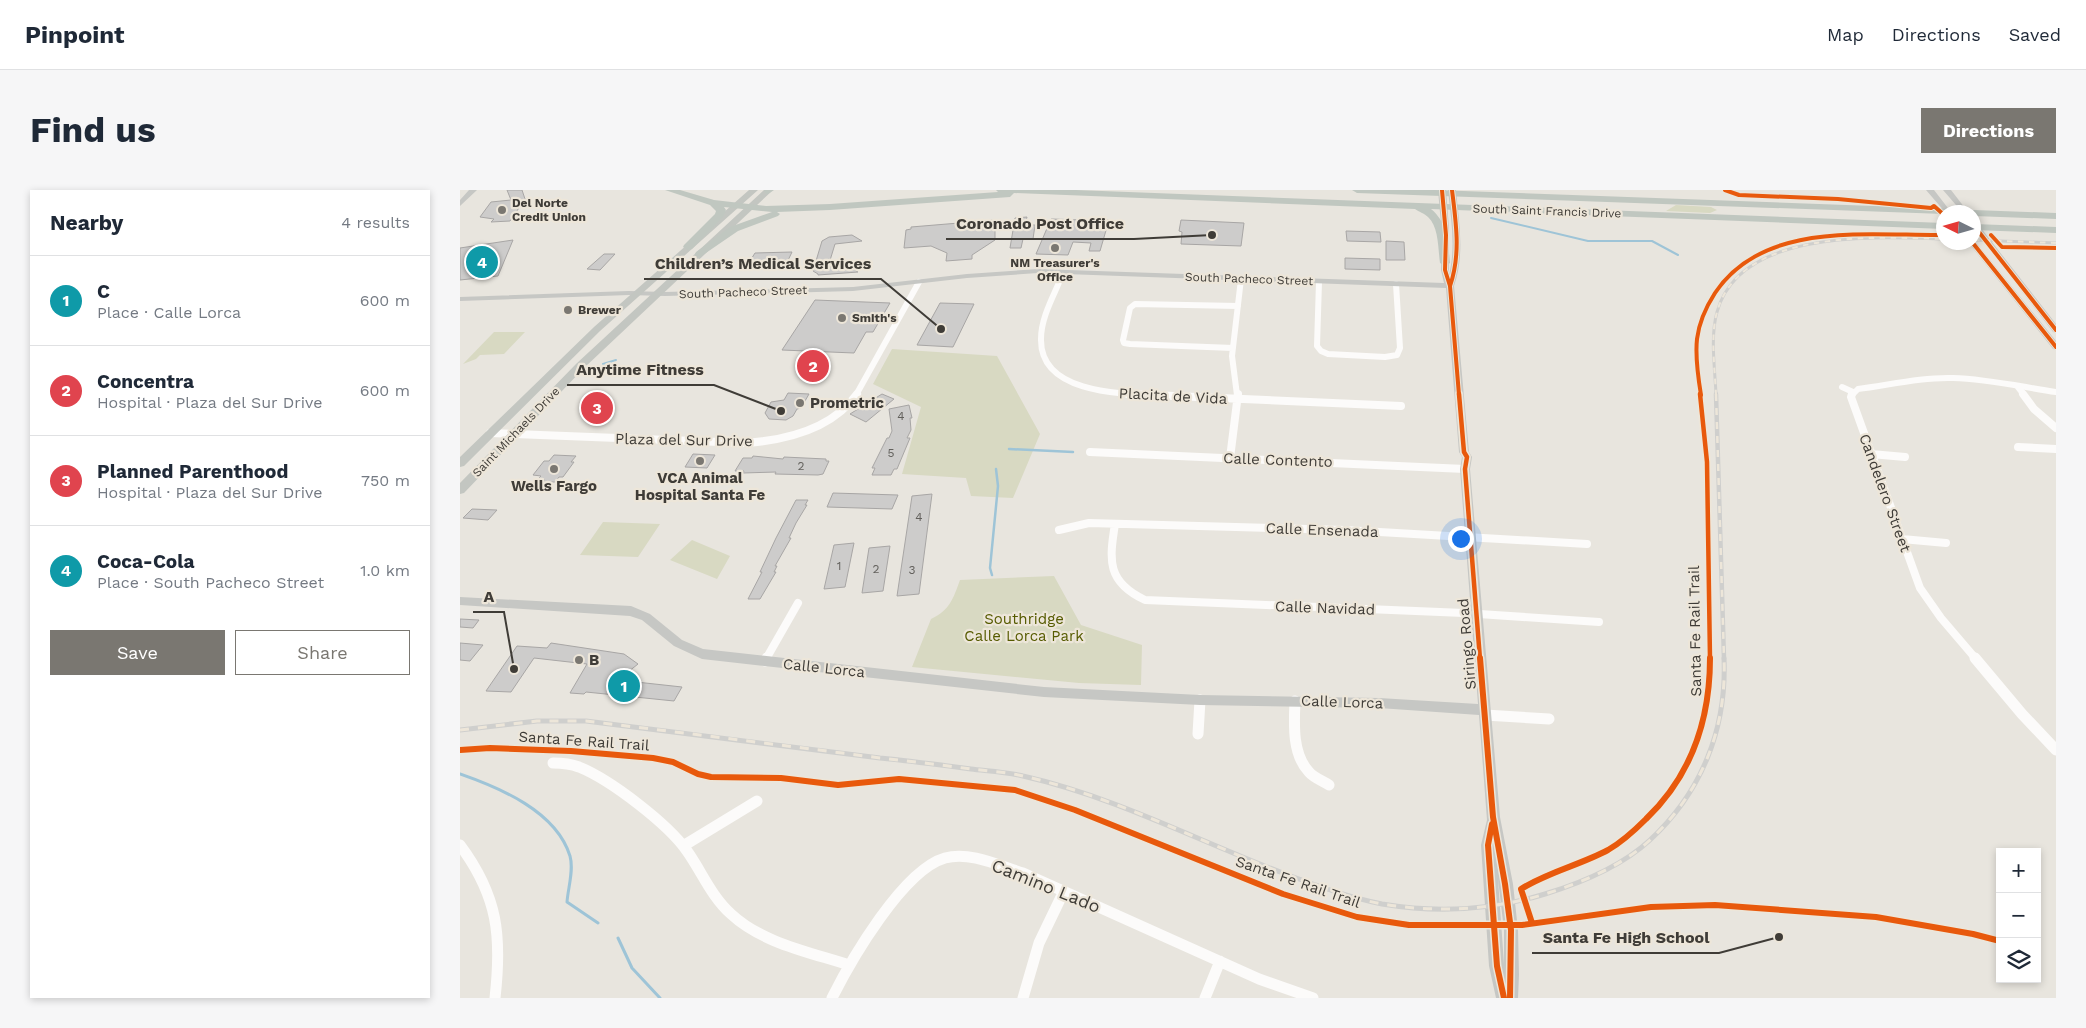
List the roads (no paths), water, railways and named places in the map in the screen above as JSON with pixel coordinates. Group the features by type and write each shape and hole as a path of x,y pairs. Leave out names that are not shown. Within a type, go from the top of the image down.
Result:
{"highway":[{"path":"670,190 713,203 735,207 830,207"},
{"name":"South Saint Francis Drive","path":"1001,190 1362,204 1448,198 1564,198 1936,212"},
{"name":"South Saint Francis Drive","path":"1357,190 1417,192 1448,198 1678,216 1936,226"},
{"path":"1417,192 1432,190"},
{"path":"700,254 728,233 760,218 787,212 1005,194 1080,193"},
{"path":"1309,202 1448,198"},
{"path":"688,247 720,215 721,210 713,203"},
{"path":"1362,204 1416,208 1430,211 1436,216 1440,228 1445,263"},
{"path":"1981,213 2056,218"},
{"path":"1821,221 1936,218"},
{"path":"1981,224 2056,218"},
{"path":"1981,225 2056,230"}],"main road":[{"name":"Saint Michaels Drive","path":"460,463 490,432 637,293 754,190"},
{"name":"Saint Michaels Drive","path":"460,490 580,366 769,190"}],"street":[{"path":"460,204 473,190"},
{"path":"1930,190 1942,205"},
{"path":"1946,190 1960,205"},
{"name":"Siringo Road","path":"1448,198 1445,263 1446,281 1450,286"},
{"name":"Siringo Road","path":"1448,198 1458,257 1456,272 1450,286 1464,452 1462,464 1466,469 1493,817 1504,872 1513,971 1510,998"},
{"path":"1981,234 2056,330"},
{"path":"1978,250 2056,347"},
{"name":"South Pacheco Street","path":"460,300 637,293 844,289 966,276 1037,275 1047,273 1450,286"},
{"name":"Placita de Vida","path":"1063,273 1041,338 1042,349 1046,360 1061,376 1084,388 1104,392 1401,406"},
{"path":"1230,458 1238,385 1232,360 1241,279"},
{"name":"Plaza del Sur Drive","path":"490,432 512,435 746,443 781,439 799,433 821,424 839,413 852,401 866,380 919,282"},
{"path":"1319,282 1317,346 1321,351 1328,354 1385,357 1397,355 1400,348 1396,284"},
{"path":"2013,294 2024,301 2044,323 2056,330"},
{"path":"1233,348 1130,344 1124,343 1123,338 1130,308 1137,304 1238,306"},
{"path":"2042,329 2056,339"},
{"path":"1842,387 1852,392 1862,388 1945,378 1970,379 2056,392"},
{"path":"2017,386 2034,409 2056,428"},
{"name":"Candelero Street","path":"1852,392 1852,400 1916,578 1933,608 2022,714 2056,750"},
{"path":"2018,447 2056,449"},
{"name":"Calle Contento","path":"1090,452 1466,469"},
{"path":"1871,454 1905,457"},
{"name":"Calle Ensenada","path":"1058,530 1083,524 1115,524 1345,530 1587,544"},
{"name":"Calle Navidad","path":"1115,524 1110,550 1111,570 1116,581 1123,589 1145,600 1476,614 1599,622"},
{"path":"1902,539 1946,543"},
{"name":"Calle Lorca","path":"460,601 631,610 646,617 687,648 717,656 765,662 1044,692 1200,700 1379,702 1485,712"},
{"path":"765,662 798,603"},
{"path":"1198,734 1200,700"},
{"path":"1295,701 1296,746 1309,772 1329,785"},
{"path":"1485,712 1549,719"},
{"path":"553,762 582,768 600,778 672,834 683,846 717,898 738,921 766,937 848,965"},
{"path":"683,846 757,801"},
{"name":"Siringo Road","path":"1493,817 1488,845 1497,966 1504,998"},
{"path":"460,845 479,870 492,902 499,950 495,998"},
{"name":"Camino Lado","path":"832,998 848,965 899,894 927,868 942,859 963,858 987,862 1023,873 1277,986 1313,998"},
{"path":"1023,998 1029,971 1039,941 1064,891"},
{"path":"1205,998 1220,961"}],"waterway":[{"path":"1491,218 1588,241 1652,241 1678,255"},
{"path":"603,364 616,360"},
{"path":"1009,449 1073,452"},
{"path":"992,575 990,568 998,486 996,469"},
{"path":"460,774 509,794 525,803 553,826 563,840 571,861 567,902 598,923"},
{"path":"618,938 632,968 660,998"}],"railway":[{"path":"1716,395 1713,342 1717,312 1731,285 1753,265 1782,251 1814,243 1849,239 1936,239"},
{"path":"1981,240 2056,243"},
{"path":"1716,394 1724,659"},
{"path":"460,730 537,721 586,721 1023,776 1057,785 1125,808 1288,875 1347,895 1402,907 1444,909 1485,907 1505,904 1573,885 1614,866 1650,840 1684,801 1708,757 1716,734 1721,709 1724,659"}],"place":[{"name":"Del Norte Credit Union","path":"502,210"},
{"name":"Coronado Post Office","path":"1212,235"},
{"name":"NM Treasurer's Office","path":"1055,248"},
{"name":"Coca-Cola","path":"482,262"},
{"name":"Brewer","path":"568,310"},
{"name":"Smith's","path":"842,318"},
{"name":"Children’s Medical Services","path":"941,329"},
{"name":"Concentra","path":"813,366"},
{"name":"Prometric","path":"800,403"},
{"name":"Planned Parenthood","path":"597,408"},
{"name":"Anytime Fitness","path":"781,411"},
{"name":"VCA Animal Hospital Santa Fe","path":"700,461"},
{"name":"Wells Fargo","path":"554,469"},
{"name":"B","path":"579,660"},
{"name":"A","path":"514,669"},
{"name":"C","path":"624,686"},
{"name":"Santa Fe High School","path":"1779,937"}],"park label":[{"name":"Southridge Calle Lorca Park","path":"1024,628"}]}
